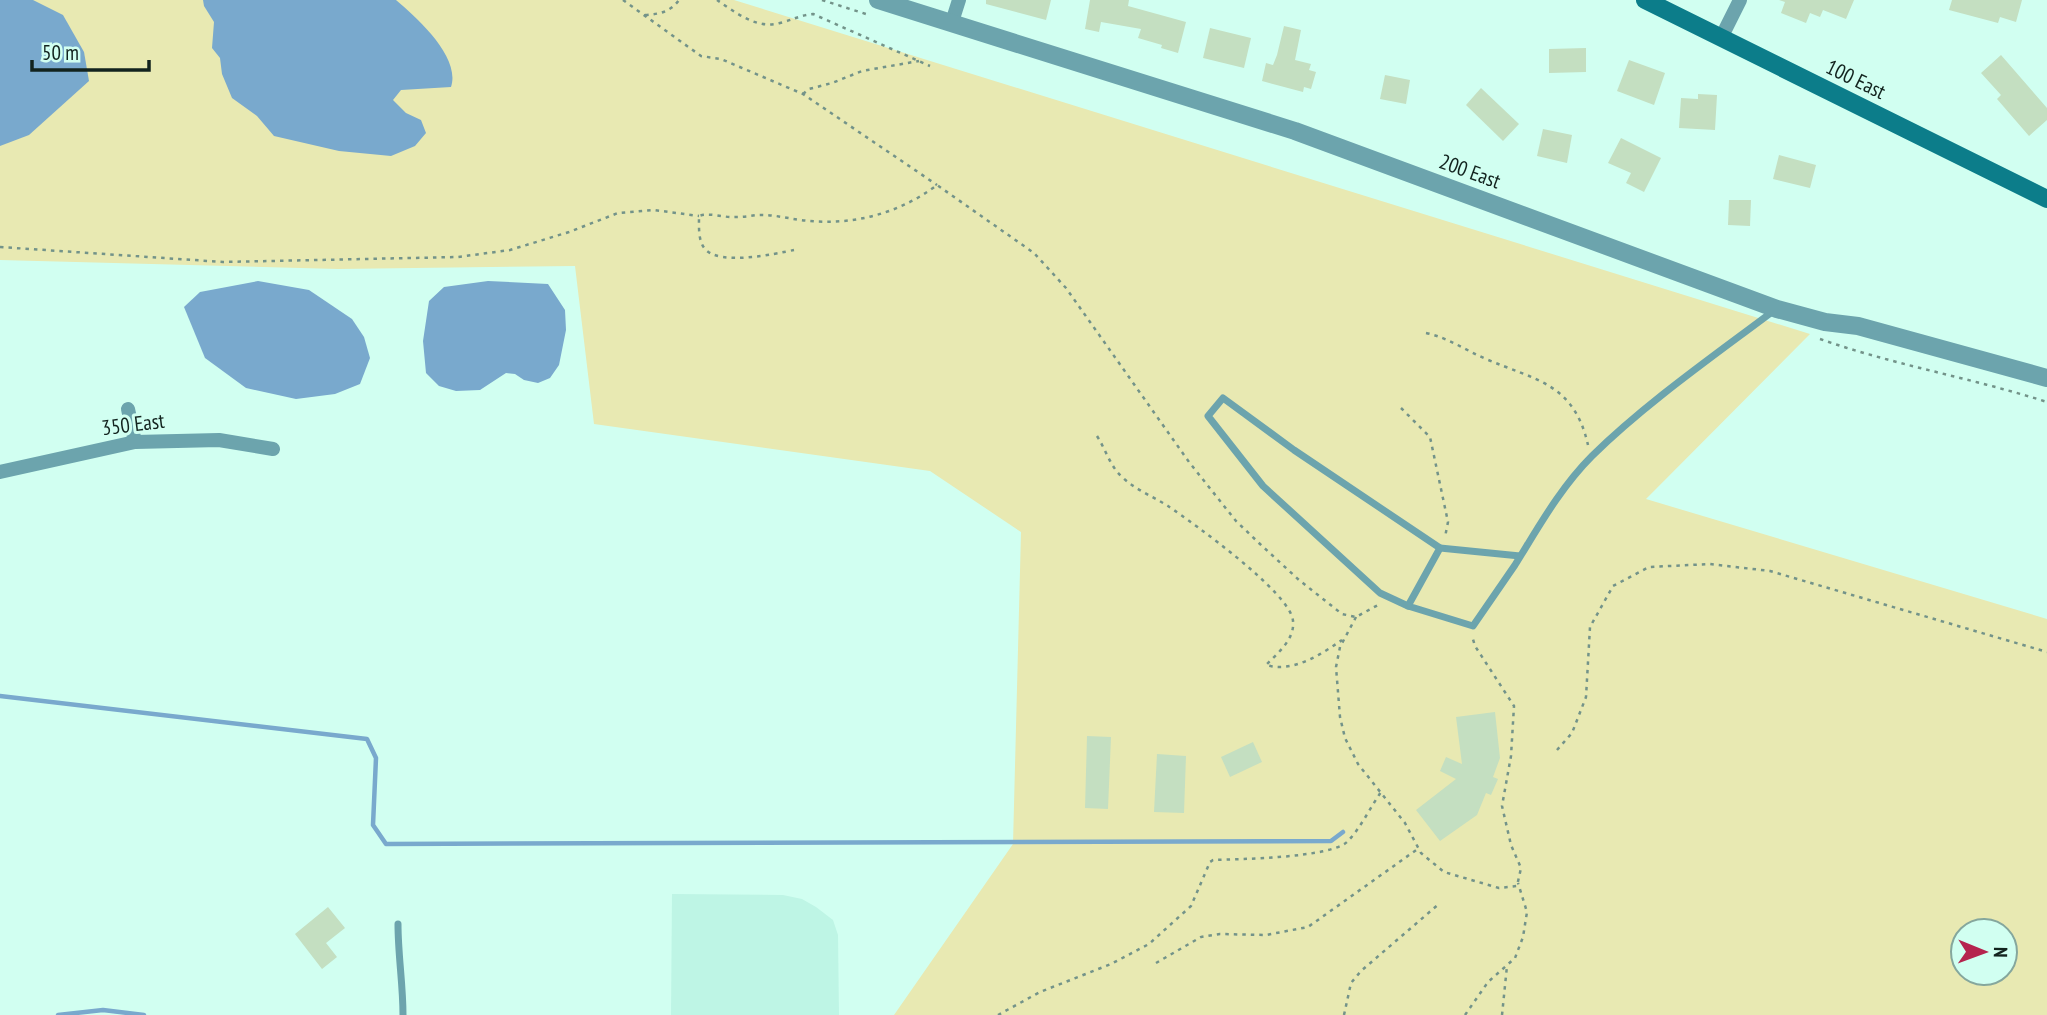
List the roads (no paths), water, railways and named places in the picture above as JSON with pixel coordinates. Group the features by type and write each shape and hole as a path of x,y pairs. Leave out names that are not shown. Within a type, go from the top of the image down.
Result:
{"main road":[{"name":"100 East","path":"1645,0 2047,199"}],"street":[{"path":"952,22 959,0"},
{"path":"1721,38 1740,0"},
{"name":"200 East","path":"873,7 952,22 1296,131 1777,309 1825,322 1858,326 2047,378"},
{"path":"128,409 135,442"},
{"name":"350 East","path":"0,472 135,442 219,440 273,449"}],"lane":[{"path":"1520,556 1440,548 1293,450 1223,398 1208,416 1263,486 1380,593 1408,606 1473,626 1520,556 1550,508 1591,457 1639,416 1777,309"},
{"path":"1408,606 1440,548"},
{"path":"398,924 403,1015"}],"water":[{"path":"0,0 33,0 63,15 84,52 89,81 29,135 0,146"},
{"path":"203,0 396,0 415,17 444,51 450,63 451,87 401,90 393,100 406,113 421,120 426,133 415,146 391,156 339,151 274,136 257,116 232,98 222,74 220,58 212,48 214,22"},
{"path":"258,281 309,290 352,319 364,337 370,358 360,384 335,394 296,399 246,388 205,358 184,307 200,292"},
{"path":"488,281 548,284 565,310 566,330 559,365 550,378 538,383 506,373 480,390 456,391 439,386 426,373 423,341 429,301 444,287"}],"waterway":[{"path":"0,696 367,739 376,758 373,825 386,844 1331,841 1343,832"},
{"path":"58,1015 103,1010 144,1015"}]}
